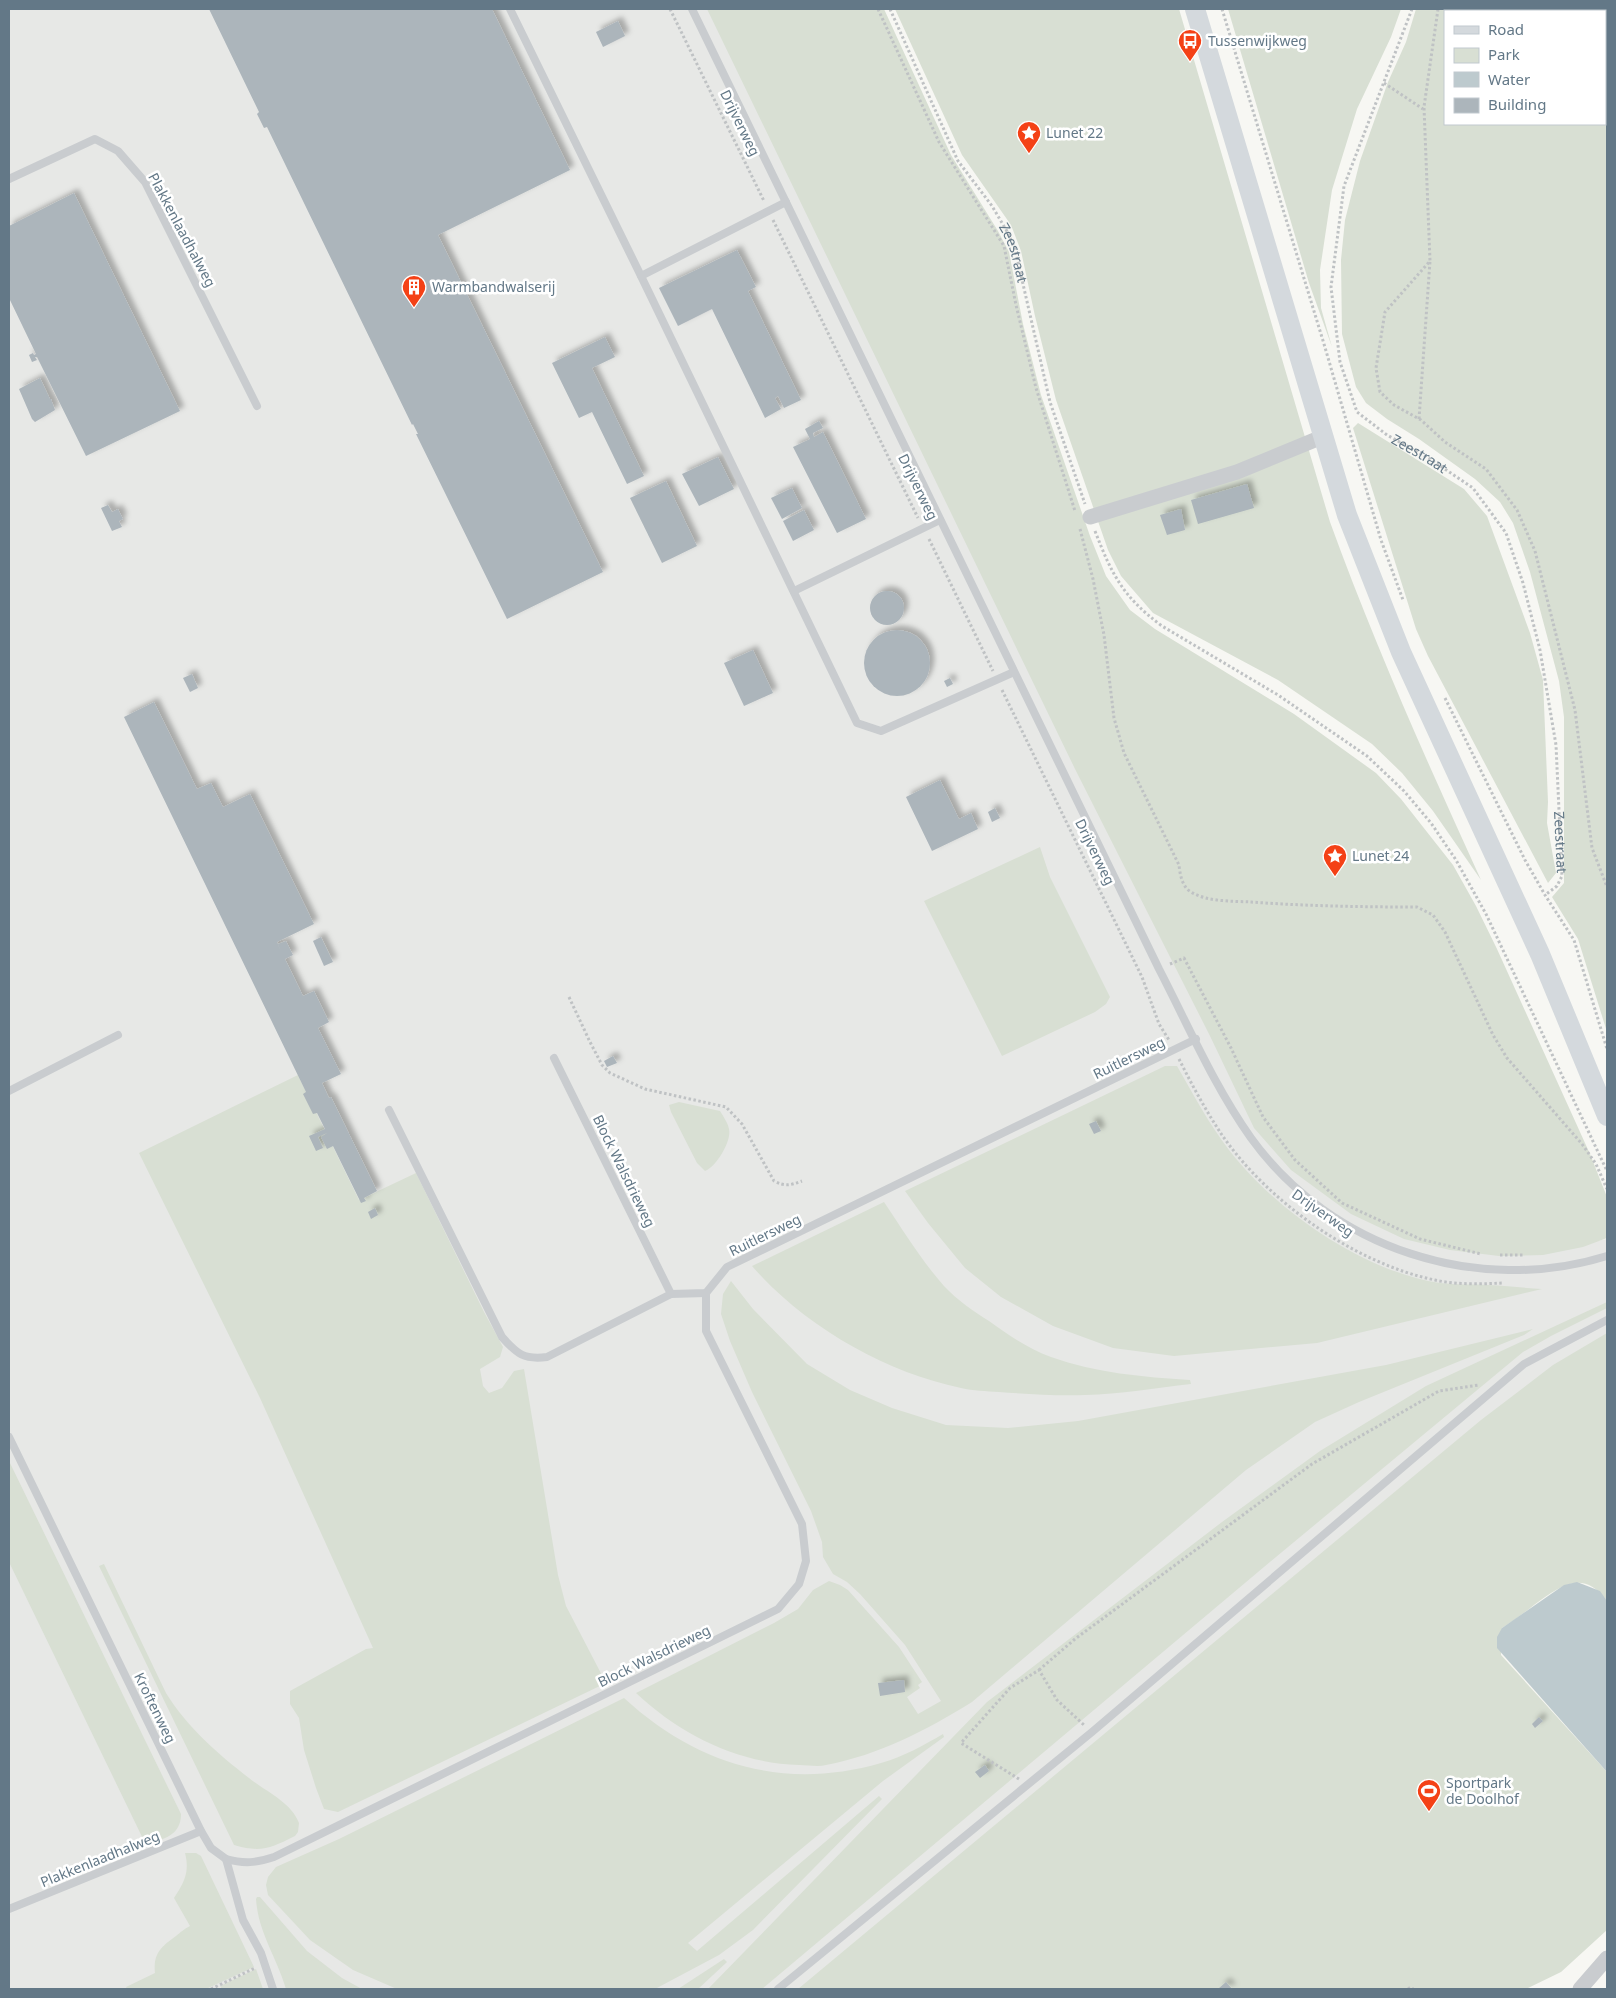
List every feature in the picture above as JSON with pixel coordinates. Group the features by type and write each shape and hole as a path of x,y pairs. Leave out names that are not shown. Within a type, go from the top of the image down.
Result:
{"main road":[{"path":"1195,9 1347,516 1401,652 1540,954 1607,1116"}],"street":[{"path":"1081,518 1237,472 1322,437"},
{"path":"1580,1989 1607,1958"}],"lane":[{"path":"510,9 857,723 881,731 1014,672"},
{"name":"Drijverweg","path":"692,9 1159,969 1237,1118 1271,1162 1309,1198 1333,1216 1362,1233 1420,1258 1471,1269 1526,1270 1574,1265 1607,1256"},
{"name":"Plakkenlaadhalweg","path":"9,179 95,139 118,151 145,182 257,406"},
{"path":"641,276 786,202"},
{"path":"794,591 940,520"},
{"path":"9,1091 118,1035"},
{"name":"Ruitlersweg","path":"706,1293 727,1267 1196,1039"},
{"name":"Block Walsdrieweg","path":"554,1058 671,1294"},
{"path":"389,1110 502,1337 515,1352 532,1359 547,1357 671,1294 706,1293"},
{"name":"Block Walsdrieweg","path":"226,1859 241,1863 255,1863 274,1858 778,1609 799,1584 806,1561 802,1524 706,1331 706,1293"},
{"path":"778,1989 1092,1732 1524,1364 1607,1320"},
{"name":"Kroftenweg","path":"9,1437 201,1832 211,1848 226,1859"},
{"name":"Plakkenlaadhalweg","path":"9,1909 201,1832"},
{"path":"226,1859 243,1920 261,1952 273,1989"}],"path":[{"name":"Drijverweg","path":"670,9 1142,977 1158,1024 1175,1050 1194,1089 1223,1136 1272,1191 1320,1229 1359,1253 1399,1271 1436,1281 1464,1284 1508,1283"},
{"path":"878,9 939,142 1004,246 1036,388 1081,518 1104,636 1114,718 1124,752 1179,865 1182,881 1189,891 1201,897 1304,906 1416,907 1433,915 1455,951 1493,1035 1507,1058 1582,1144 1596,1164 1607,1189"},
{"name":"Zeestraat","path":"890,9 958,160 992,206 1015,249 1050,402 1081,518 1113,574 1132,601 1162,626 1278,695 1367,756 1404,791 1431,823 1456,860 1486,914 1607,1171"},
{"path":"1222,9 1324,344 1380,540 1404,604"},
{"name":"Zeestraat","path":"1412,9 1344,186 1331,287 1340,362 1357,412 1386,434 1430,459 1474,488 1506,533 1522,582 1540,650 1556,745 1562,876 1556,886 1545,895"},
{"path":"1419,419 1430,261 1424,110 1438,9"},
{"path":"1384,83 1424,110"},
{"path":"1430,261 1385,312 1376,368 1380,392 1394,405 1419,419 1445,442 1486,469 1517,510 1535,551 1575,710 1592,848 1607,886"},
{"name":"Zeestraat","path":"1442,693 1525,860 1574,940 1607,1049"},
{"name":"Drijverweg","path":"1142,977 1184,958 1231,1048 1263,1117 1295,1160 1342,1203 1420,1239 1489,1256"},
{"path":"569,997 602,1065 610,1073 645,1089 726,1107 742,1124 774,1182 790,1185 802,1181"},
{"path":"1499,1255 1529,1255"},
{"path":"1028,1784 960,1743 1010,1688 1038,1670 1075,1639 1312,1464 1439,1391 1502,1382"},
{"path":"1038,1670 1057,1700 1092,1732"},
{"path":"212,1989 265,1963"},
{"path":"1408,1989 1411,1986 1413,1989"}],"shaded area":[{"path":"9,9 717,9 1552,1249 1607,1239 1607,1346 800,1989 9,1989"}],"green space":[{"path":"707,9 884,9 951,155 1009,252 1023,324 1041,395 1090,536 1106,576 1130,610 1155,629 1294,714 1376,773 1401,799 1453,865 1497,949 1590,1154 1607,1197 1607,1238 1583,1247 1543,1255 1499,1256 1450,1250 1404,1239 1351,1214 1291,1170 1254,1128 1210,1036 1075,769"},
{"path":"895,9 1179,9 1330,522 1402,702 1481,880 1433,811 1402,773 1372,744 1278,680 1153,613 1121,576 1108,550 1056,400 1021,251 1011,225 962,155"},
{"path":"1228,9 1401,9 1391,37 1357,109 1332,190 1320,270 1321,308 1332,347 1309,283"},
{"path":"1416,9 1589,10 1444,10 1444,125 1606,125 1606,44 1607,47 1607,1032 1578,939 1552,897 1564,883 1564,717 1559,681 1530,572 1513,523 1500,502 1475,479 1366,403 1356,387 1342,334 1341,260 1345,220 1360,161 1388,82 1406,42"},
{"path":"1358,423 1464,489 1487,516 1530,633 1543,680 1548,802 1547,823 1556,873 1548,883 1428,656 1416,629 1353,428"},
{"path":"1040,847 1050,877 1110,997 1106,1004 1095,1012 1002,1056 924,901"},
{"path":"1165,1066 1177,1066 1215,1130 1248,1172 1296,1216 1323,1235 1381,1266 1411,1277 1440,1283 1542,1289 1317,1343 1174,1356 1113,1348 1053,1326 1001,1297 965,1268 928,1223 905,1191"},
{"path":"298,1075 359,1200 416,1173 503,1347 500,1357 480,1369 483,1386 489,1393 502,1388 514,1371 524,1369 558,1575 566,1606 606,1683 338,1812 324,1809 304,1750 299,1718 290,1704 290,1691 366,1649 373,1648 260,1398 139,1153"},
{"path":"679,1102 720,1111 728,1124 729,1134 726,1147 714,1164 705,1171 697,1163 671,1112 669,1105"},
{"path":"884,1202 920,1255 944,1286 965,1305 1019,1341 1051,1357 1085,1367 1137,1376 1190,1380 1191,1384 1111,1393 1064,1395 975,1390 932,1381 874,1358 820,1326 772,1288 752,1266"},
{"path":"731,1281 753,1309 807,1364 850,1390 892,1408 946,1425 1008,1428 1078,1421 1386,1365 1533,1329 1524,1335 1359,1402 1315,1422 1246,1470 972,1702 920,1732 865,1755 823,1766 799,1765 754,1759 711,1744 672,1722 636,1693 774,1623 798,1609 813,1590 829,1581 848,1590 899,1647 922,1682 918,1685 920,1688 907,1697 918,1714 941,1701 905,1645 860,1594 847,1582 833,1574 823,1557 822,1542 811,1511 752,1392 730,1341 721,1314 723,1294"},
{"path":"1607,1302 1607,1308 1523,1352 762,1989 708,1989 987,1702 1222,1522 1320,1451 1426,1386"},
{"path":"1607,1333 1607,1601 1589,1585 1571,1584 1553,1592 1502,1628 1501,1655 1607,1772 1607,1930 1561,1972 1526,1989 798,1989 1481,1420 1553,1365"},
{"path":"9,1461 181,1814 178,1827 170,1836 146,1845 9,1562"},
{"path":"104,1564 166,1693 174,1705 193,1729 215,1750 290,1809 299,1823 298,1832 295,1836 266,1848 252,1849 234,1845 99,1566"},
{"path":"624,1698 652,1721 681,1740 712,1755 744,1766 776,1772 810,1774 845,1771 881,1763 913,1750 943,1734 944,1737 883,1781 688,1943 697,1951 879,1796 882,1799 753,1930 719,1955 655,1989 397,1989 353,1970 310,1940 268,1895 266,1885 268,1877 276,1867 339,1839"},
{"path":"185,1853 196,1853 201,1856 254,1967 206,1989 127,1989 126,1987 155,1973 155,1960 159,1951 190,1926 174,1898 185,1877 187,1866"},
{"path":"257,1897 260,1897 307,1951 342,1978 362,1989 286,1989 260,1923 257,1911"},
{"path":"724,1959 727,1962 698,1989 678,1989"},
{"path":"256,1969 263,1989 222,1989 220,1986"}],"water":[{"path":"1577,1582 1600,1591 1607,1601 1607,1772 1497,1648 1497,1637 1502,1628 1564,1585"}],"building":[{"name":"Warmbandwalserij","path":"209,9 492,9 570,170 438,235 603,572 507,619 267,127 264,128 257,114 259,112"},
{"path":"1607,9 1607,24 1606,10 1592,10"},
{"path":"618,21 625,36 603,47 596,32"},
{"path":"74,193 180,411 86,456 37,357 35,357 37,360 32,362 29,355 36,354 9,298 9,226"},
{"path":"737,250 756,287 748,291 801,400 784,408 778,396 775,398 781,409 765,418 712,309 678,326 659,288"},
{"path":"605,337 615,357 592,368 644,476 627,484 592,412 579,418 552,363"},
{"path":"40,378 55,410 35,422 19,389"},
{"path":"819,421 823,428 813,433 814,437 823,432 866,519 837,533 793,447 810,439 805,429"},
{"path":"718,457 734,489 699,506 682,474"},
{"path":"666,481 697,546 662,563 630,498"},
{"path":"1247,484 1254,508 1198,524 1191,500"},
{"path":"792,488 802,508 782,519 771,498"},
{"path":"108,505 112,512 118,509 123,519 119,521 122,527 112,531 101,508"},
{"path":"1181,509 1185,530 1167,535 1160,515"},
{"path":"804,510 814,530 793,541 783,521"},
{"path":"887,591 899,596 904,608 899,620 887,625 875,620 870,608 875,596"},
{"path":"897,630 910,633 920,640 927,650 930,663 927,676 920,686 910,693 897,696 884,693 874,686 867,676 864,663 867,650 874,640 884,633"},
{"path":"753,650 773,693 744,706 724,663"},
{"path":"192,674 198,688 190,692 183,678"},
{"path":"950,678 953,684 947,687 944,681"},
{"path":"154,702 197,789 211,783 223,807 250,794 314,924 277,942 281,952 278,944 286,941 293,955 285,959 303,996 314,991 329,1022 318,1028 341,1074 322,1083 329,1098 331,1097 377,1191 364,1198 366,1201 361,1203 333,1146 327,1149 321,1137 327,1133 318,1137 323,1148 316,1151 309,1136 325,1129 317,1113 313,1114 303,1094 306,1092 124,717"},
{"path":"940,780 959,819 971,813 978,829 932,851 906,797"},
{"path":"995,808 1000,818 992,822 988,812"},
{"path":"321,937 333,962 324,966 313,941"},
{"path":"613,1056 617,1063 607,1067 604,1061"},
{"path":"1096,1121 1101,1131 1094,1134 1089,1124"},
{"path":"375,1208 378,1215 371,1219 368,1212"},
{"path":"904,1680 905,1692 880,1696 878,1683"},
{"path":"1539,1717 1543,1721 1535,1728 1532,1724"},
{"path":"985,1765 989,1771 980,1778 975,1772"},
{"path":"1226,1982 1232,1989 1218,1989"}],"place":[{"name":"Tussenwijkweg","path":"1190,62"},
{"name":"Lunet 22","path":"1029,154"},
{"name":"Warmbandwalserij","path":"414,308"},
{"name":"Lunet 24","path":"1335,877"},
{"name":"Sportpark de Doolhof","path":"1429,1812"}]}
